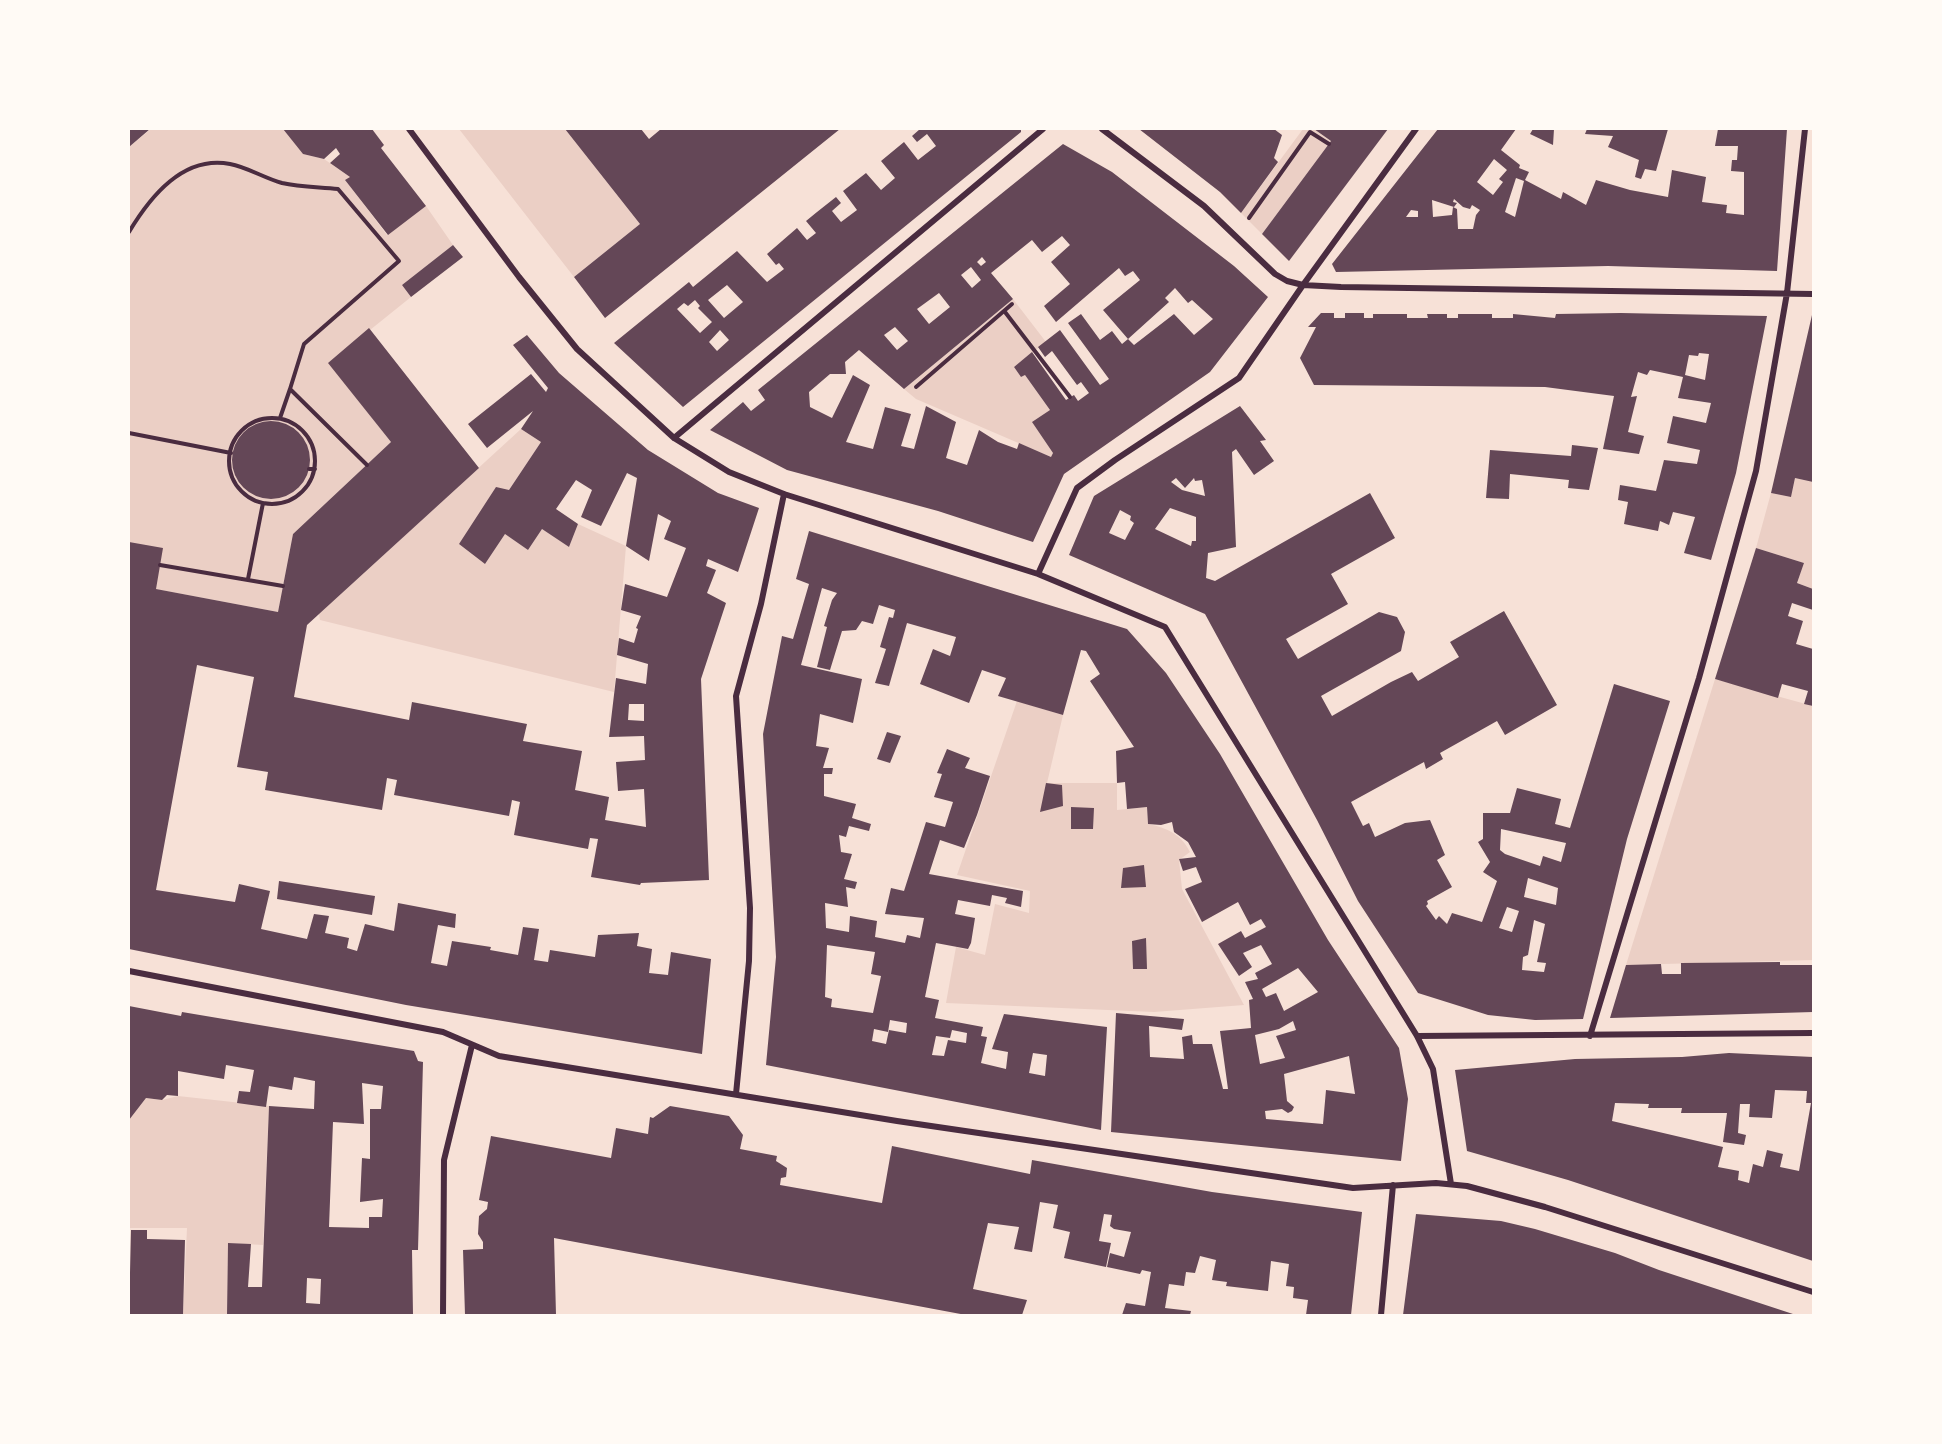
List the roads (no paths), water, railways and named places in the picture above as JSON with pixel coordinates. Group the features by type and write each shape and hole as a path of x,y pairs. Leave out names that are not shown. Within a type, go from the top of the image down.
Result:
{"street":[{"path":"409,129 577,350 674,438 729,472 784,494 1038,574 1165,627 1417,1036 1433,1069 1451,1184"},
{"path":"674,438 1042,129"},
{"path":"1102,129 1204,206 1275,274 1287,281 1303,285 1813,294"},
{"path":"1038,574 1077,488 1239,378 1416,129"},
{"path":"1590,1036 1699,678 1756,471 1787,292 1805,129"},
{"path":"736,1094 749,961 750,908 736,696 761,604 784,494"},
{"path":"129,971 443,1032 499,1056 897,1121 1016,1137 1155,1161 1353,1188 1451,1184 1545,1207 1813,1292"},
{"path":"1417,1036 1813,1033"},
{"path":"443,1315 444,1160 472,1045"},
{"path":"1381,1315 1393,1185"}]}
